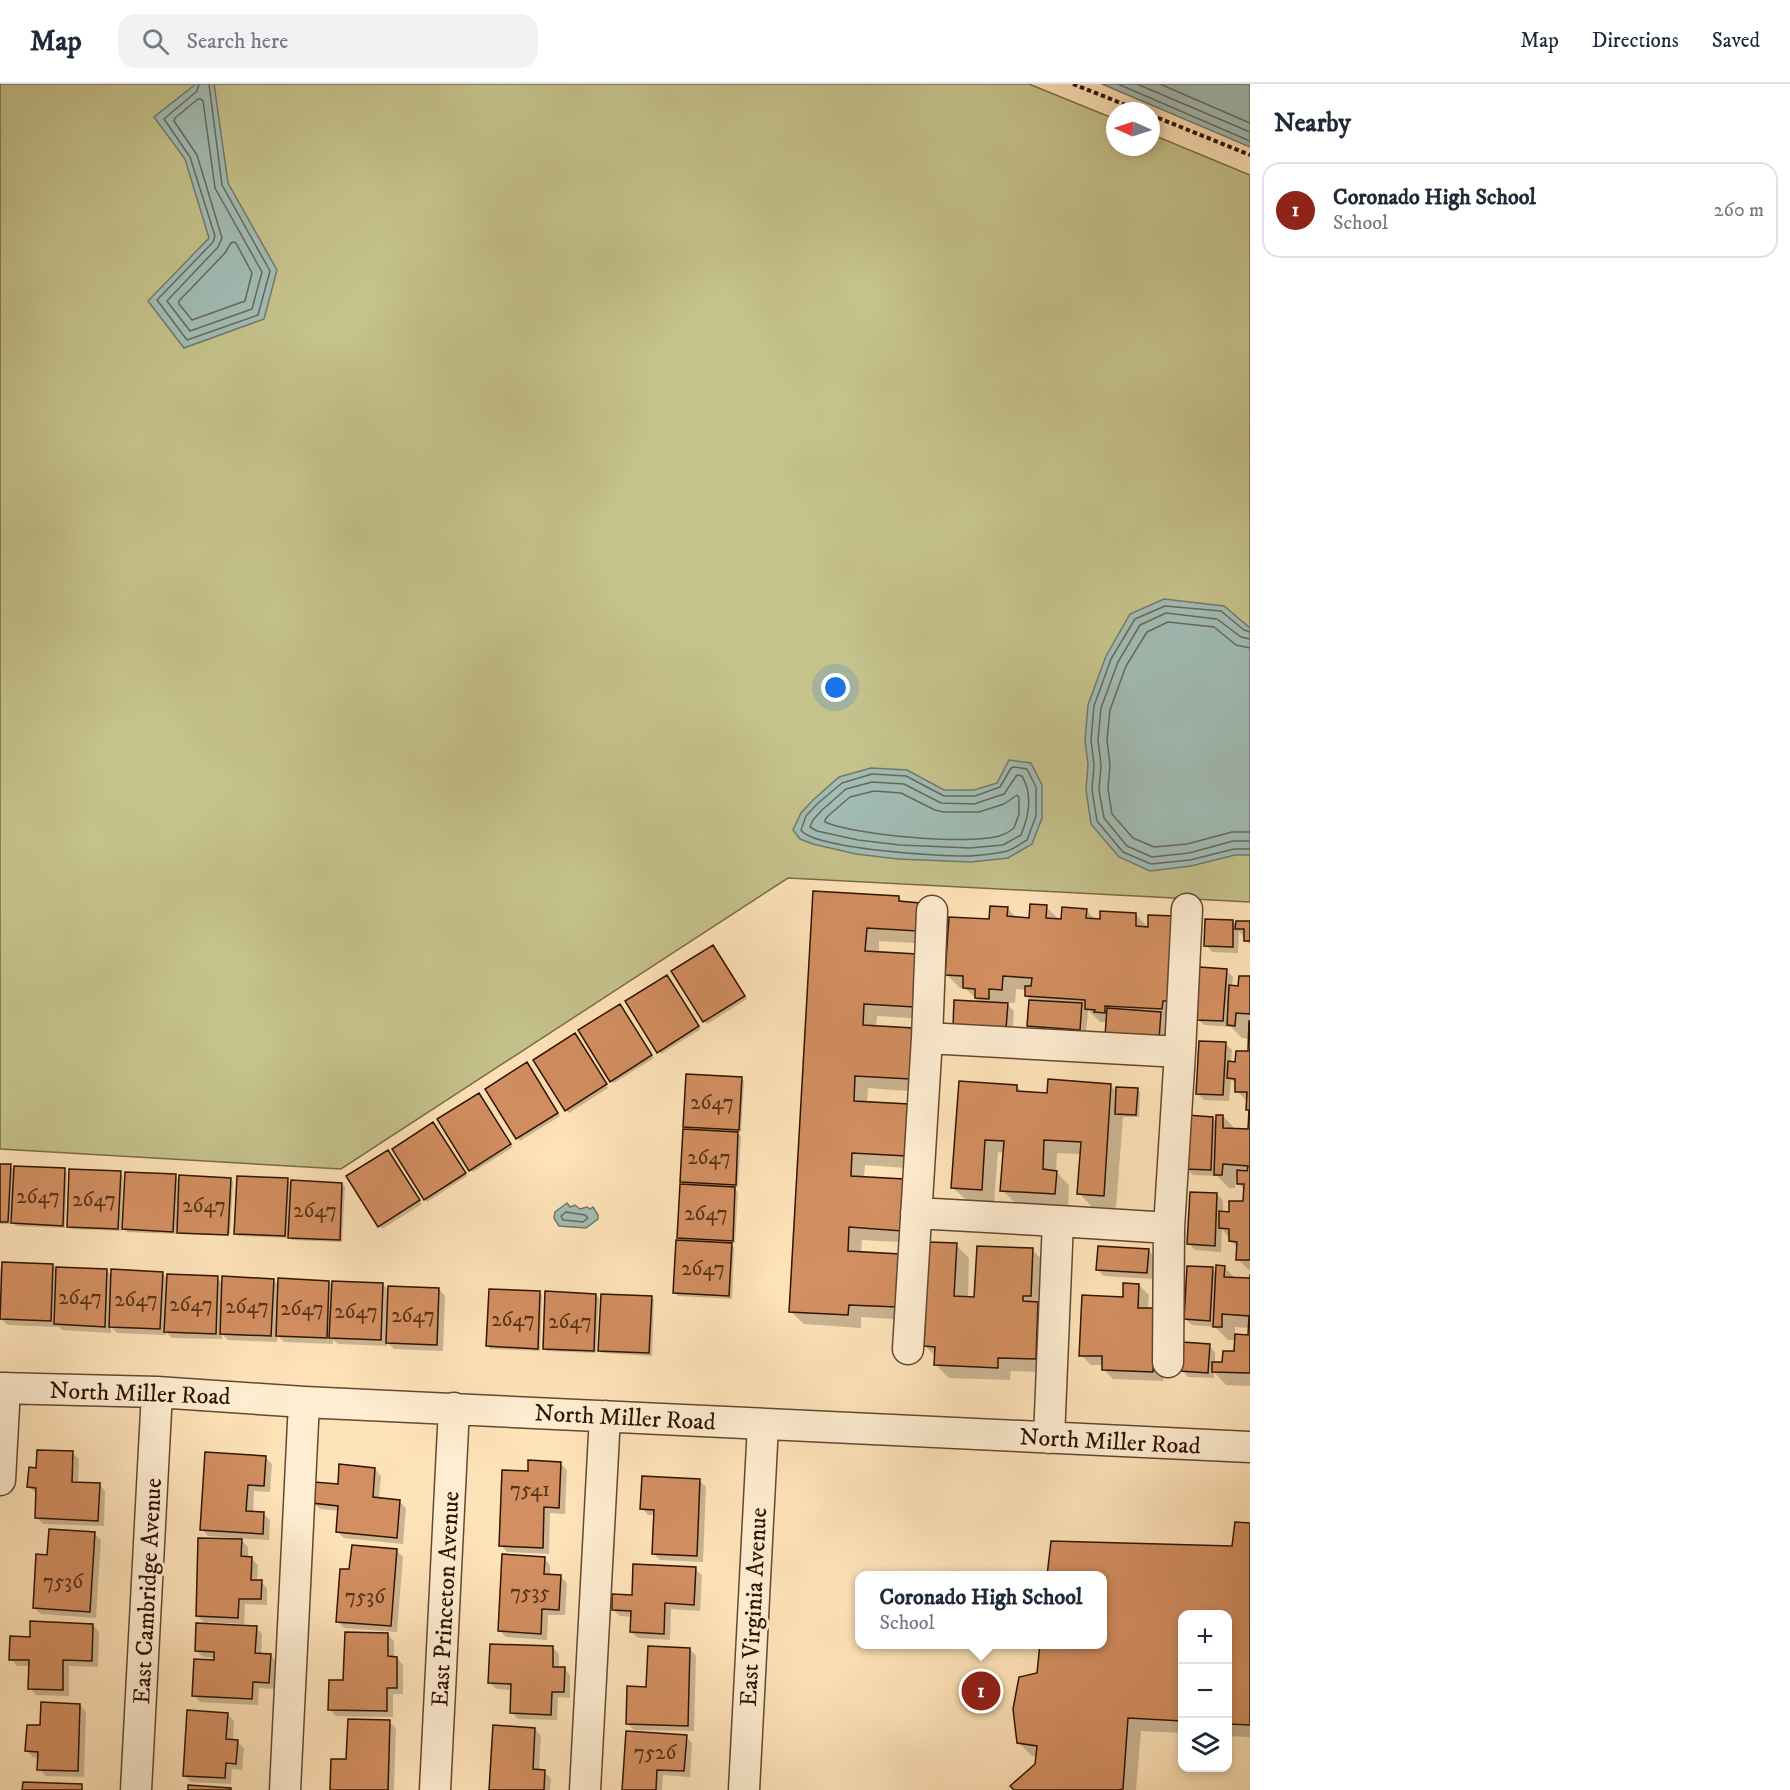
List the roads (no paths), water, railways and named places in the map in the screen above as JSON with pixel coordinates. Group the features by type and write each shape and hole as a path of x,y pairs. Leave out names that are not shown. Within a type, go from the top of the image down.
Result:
{"street":[{"path":"1168,1362 1169,1228 1187,909"},
{"path":"908,1349 927,1038 932,911"},
{"path":"927,1038 1180,1052"},
{"path":"916,1213 1169,1228"},
{"path":"1049,1438 1058,1221"},
{"path":"0,1480 2,1388"},
{"name":"North Miller Road","path":"2,1388 157,1392 304,1402 1250,1447"},
{"name":"East Cambridge Avenue","path":"136,1790 157,1392"},
{"path":"285,1790 304,1402"},
{"name":"East Princeton Avenue","path":"435,1790 454,1408"},
{"path":"585,1790 605,1416"},
{"name":"East Virginia Avenue","path":"744,1790 763,1425"}],"water":[{"path":"196,84 214,84 228,183 277,270 264,319 184,348 148,301 209,238 185,159 154,117"},
{"path":"1102,84 1250,84 1250,147 1160,109 1160,102 1144,102"},
{"path":"1164,599 1224,606 1250,628 1250,855 1235,855 1191,866 1150,871 1119,857 1091,824 1086,790 1088,764 1085,741 1088,705 1106,656 1130,614"},
{"path":"1009,760 1031,763 1042,785 1042,818 1032,844 1008,858 971,862 898,859 856,854 813,844 800,839 793,830 801,813 839,777 871,768 907,770 944,790 974,790 997,783"},
{"path":"567,1203 570,1207 575,1205 580,1209 593,1207 598,1219 586,1228 559,1226 554,1218 555,1212"}],"place":[{"name":"Coronado High School","path":"981,1691"}]}
